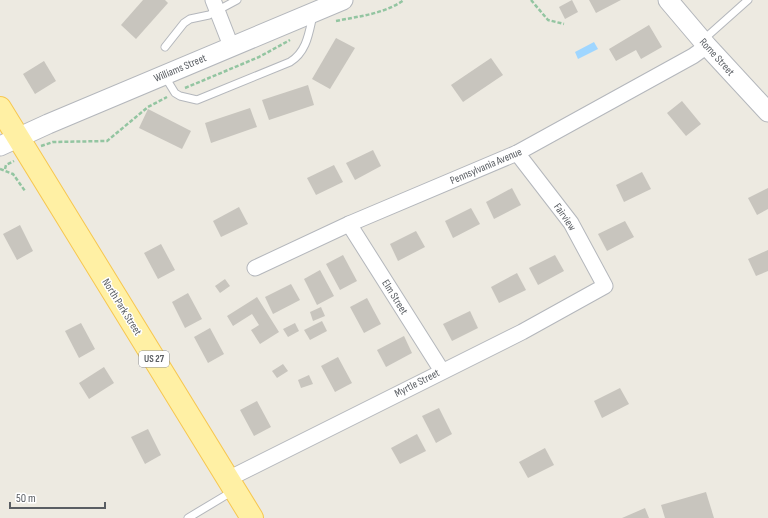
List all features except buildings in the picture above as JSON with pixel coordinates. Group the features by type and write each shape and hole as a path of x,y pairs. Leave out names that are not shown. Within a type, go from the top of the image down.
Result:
{"main road":[{"name":"US 27","path":"0,108 9,142"},
{"name":"North Park Street","path":"9,142 232,484 252,518"}],"street":[{"name":"Williams Street","path":"9,142 231,46 343,0"},
{"name":"Rome Street","path":"668,0 768,112"},
{"path":"215,5 231,46"},
{"name":"Pennsylvania Avenue","path":"255,268 349,224 517,154 686,60 705,43"},
{"name":"Fairview","path":"517,154 571,224 605,286"},
{"name":"Elm Street","path":"349,224 442,371"},
{"name":"Myrtle Street","path":"232,484 442,371 522,332 605,286"}],"lane":[{"path":"165,47 184,23 190,19 209,15 215,5 237,0"},
{"path":"705,43 748,0"},
{"path":"164,75 175,93 180,96 197,100 290,62 297,58 309,37 313,13"},
{"path":"188,518 232,484"}],"path":[{"path":"329,22 380,12 395,6 404,0"},
{"path":"531,0 548,20 564,24"},
{"path":"181,89 260,57 297,37"},
{"path":"45,144 53,142 107,141 148,107 169,96"},
{"path":"5,169 6,165"},
{"path":"0,169 5,169 13,174 24,190"}],"water":[{"path":"594,42 598,49 578,59 575,52"}]}
